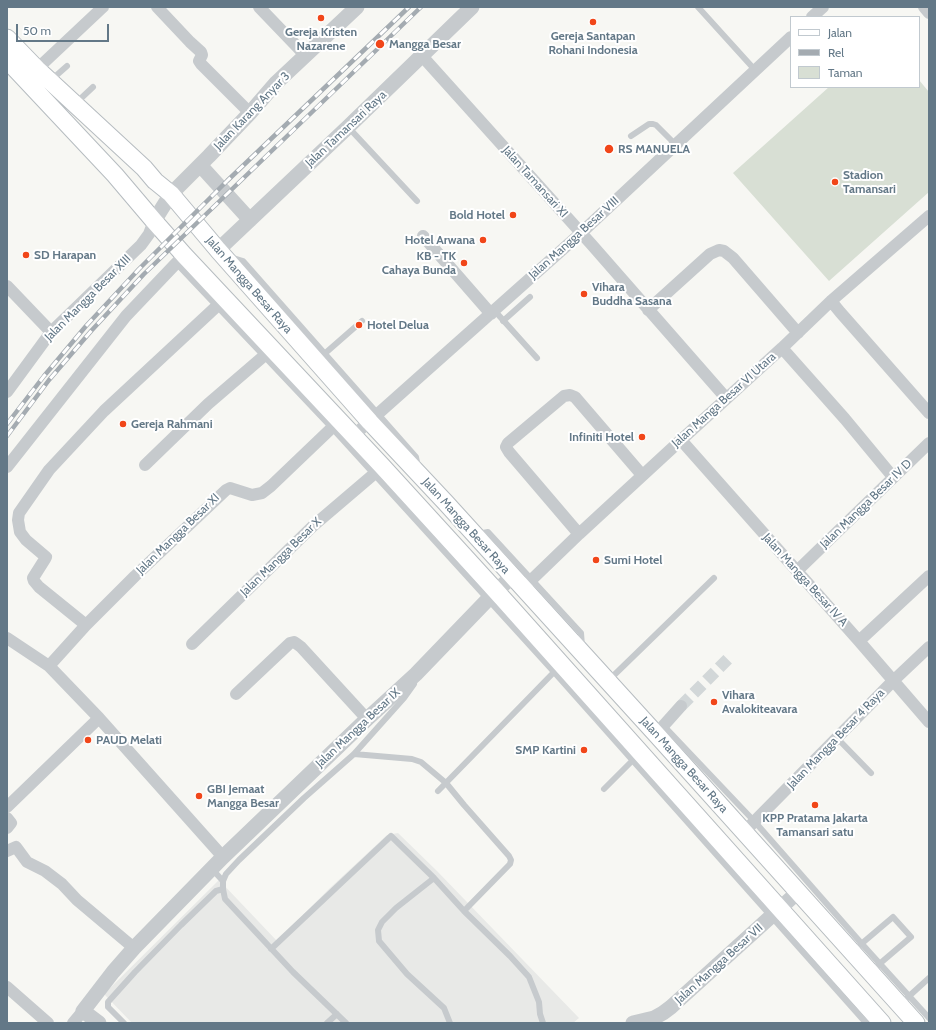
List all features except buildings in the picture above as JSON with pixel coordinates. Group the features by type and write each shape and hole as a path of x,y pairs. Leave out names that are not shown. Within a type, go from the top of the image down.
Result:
{"main road":[{"name":"Jalan Mangga Besar Raya","path":"7,38 36,69 171,194 219,252 320,357 374,418 419,474 474,535 522,581 607,681 655,727 749,827 798,892 857,948 904,1001 916,1023"},
{"name":"Jalan Mangga Besar Raya","path":"7,60 115,175 154,221 180,259 336,424 353,436 412,507 558,668 871,1021"},
{"path":"126,188 132,187 141,180 144,168"}],"street":[{"path":"36,69 103,7"},
{"path":"157,7 201,52 202,55 199,61 201,64 250,113"},
{"path":"259,7 306,56"},
{"name":"Jalan Karang Anyar 3","path":"154,221 171,194 250,113 276,84 357,7"},
{"name":"Jalan Tamansari Raya","path":"219,252 250,220 472,7"},
{"path":"813,16 823,7"},
{"path":"924,7 929,13"},
{"name":"Jalan Mangga Besar VIII","path":"353,436 581,233 790,38"},
{"name":"Jalan Tamansari XI","path":"422,56 581,233 726,398"},
{"path":"200,165 250,220"},
{"name":"Jalan Manga Besar VI Utara","path":"522,581 579,534 782,348 831,301 929,216"},
{"name":"Jalan Mangga Besar XIII","path":"7,392 51,332 141,245 149,234 154,221"},
{"path":"423,236 492,312"},
{"path":"648,310 710,254 719,250 724,251 733,258 798,333"},
{"path":"7,467 126,316 180,259"},
{"path":"7,286 51,332"},
{"path":"831,301 929,413"},
{"path":"86,626 38,587 34,581 33,578 46,557 26,540 20,532 18,520 19,513 49,470 104,412 217,306"},
{"path":"782,348 845,419 893,477"},
{"path":"145,465 208,404 268,353"},
{"path":"579,534 509,452 506,447 508,443 564,396 570,395 574,397 642,475"},
{"name":"Jalan Mangga Besar XI","path":"49,666 135,576 226,490 230,488 252,495 262,493 336,424"},
{"name":"Jalan Mangga Besar IV A","path":"681,440 800,568 893,681 929,722"},
{"name":"Jalan Mangga Besar IV D","path":"800,568 929,443"},
{"name":"Jalan Mangga Besar X","path":"192,644 313,526 374,474"},
{"path":"860,641 929,576"},
{"name":"Jalan Mangga Besar IX","path":"90,1016 113,972 134,948 207,873 416,674 492,596 522,581"},
{"path":"7,638 49,666 99,718 223,857"},
{"path":"236,694 290,643 294,642 301,647 367,719"},
{"name":"Jalan Mangga Besar 4 Raya","path":"749,827 893,681 929,647"},
{"path":"655,727 682,706"},
{"path":"7,807 99,718"},
{"path":"7,818 11,823 7,828"},
{"path":"7,851 16,847 27,862 45,871 62,884 77,900 134,948"},
{"name":"Jalan Mangga Besar IX","path":"90,1016 120,975 198,895 207,873"},
{"name":"Jalan Mangga Besar VII","path":"633,1023 654,1018 671,1007 798,892"},
{"path":"7,987 48,1023"},
{"path":"73,1023 90,1016"}],"lane":[{"path":"698,7 756,70"},
{"path":"50,81 67,66"},
{"path":"75,104 93,87"},
{"path":"631,136 648,124 653,124 676,145"},
{"path":"348,127 417,201"},
{"path":"180,259 217,306 268,353"},
{"path":"503,321 530,297"},
{"path":"492,312 503,321 537,358"},
{"path":"320,357 362,321"},
{"path":"336,424 374,474 412,507"},
{"path":"607,681 714,578"},
{"path":"438,791 558,668"},
{"path":"346,1023 293,972 225,899 223,882 226,874 239,860 304,798 354,754 404,698 416,681 416,674"},
{"path":"837,738 871,773"},
{"path":"354,754 412,759 421,762 446,783 509,856 511,860 510,864 464,911"},
{"path":"604,789 636,757"},
{"path":"749,827 857,948 893,917 911,937 875,968"},
{"path":"271,949 397,831"},
{"path":"391,836 434,878 464,911 529,977 539,1002 540,1014 543,1023"},
{"path":"207,873 223,882"},
{"path":"434,878 396,908 382,922 378,930 379,941 407,974 444,1008 450,1023"},
{"path":"124,1023 108,1006 108,1002 181,925 216,891 223,889"},
{"path":"929,978 904,1001 929,1018"},
{"path":"328,1023 336,1014"}],"shaded area":[{"path":"398,833 437,871 579,1018 573,1023 132,1023 104,994 219,880 277,941 330,888 387,835"}],"green space":[{"name":"Stadion Tamansari","path":"920,81 929,92 929,192 829,281 733,173 828,88 920,88"}],"tunnel":[{"path":"681,706 728,659"}],"railway":[{"path":"7,424 44,376 86,326 139,269 227,181 409,7"},
{"path":"7,436 49,380 92,330 144,274 421,7"}],"place":[{"name":"Gereja Kristen Nazarene","path":"321,18"},
{"name":"Gereja Santapan Rohani Indonesia","path":"593,22"},
{"name":"Mangga Besar","path":"380,44"},
{"name":"RS MANUELA","path":"609,149"},
{"name":"Stadion Tamansari","path":"835,182"},
{"name":"Bold Hotel","path":"513,215"},
{"name":"Hotel Arwana","path":"483,240"},
{"name":"SD Harapan","path":"26,255"},
{"name":"KB - TK Cahaya Bunda","path":"464,263"},
{"name":"Vihara Buddha Sasana","path":"584,294"},
{"name":"Hotel Delua","path":"359,325"},
{"name":"Gereja Rahmani","path":"123,424"},
{"name":"Infiniti Hotel","path":"642,437"},
{"name":"Sumi Hotel","path":"596,560"},
{"name":"Vihara Avalokiteavara","path":"714,702"},
{"name":"PAUD Melati","path":"88,740"},
{"name":"SMP Kartini","path":"584,750"},
{"name":"GBI Jemaat Mangga Besar","path":"199,796"},
{"name":"KPP Pratama Jakarta Tamansari satu","path":"815,805"}]}
